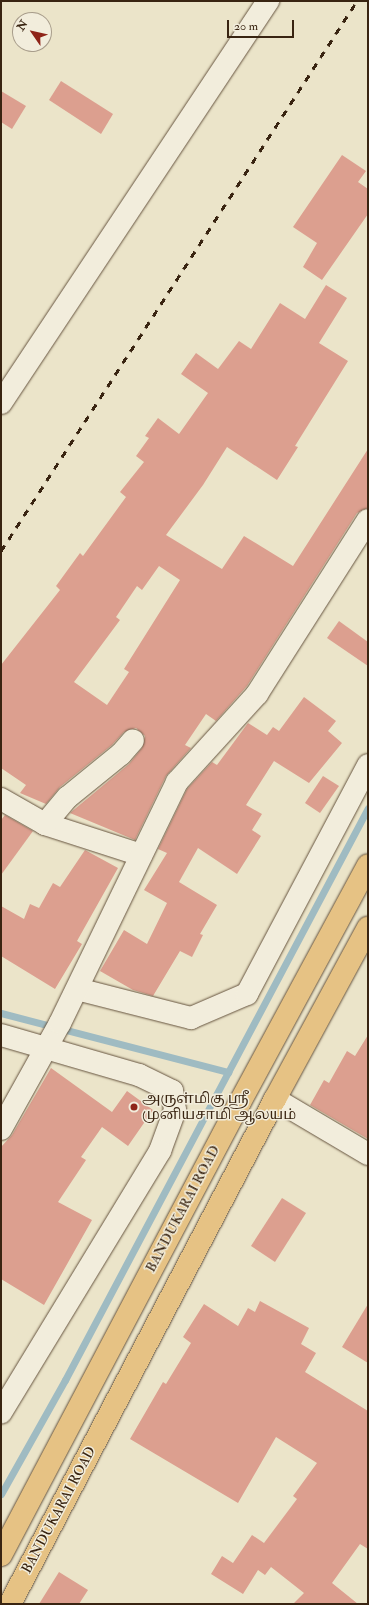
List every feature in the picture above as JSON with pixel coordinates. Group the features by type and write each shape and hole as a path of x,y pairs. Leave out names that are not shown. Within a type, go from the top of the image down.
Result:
{"main road":[{"name":"BANDUKARAI ROAD","path":"1,1554 240,1102 368,865"},
{"name":"BANDUKARAI ROAD","path":"10,1604 275,1099 368,928"}],"street":[{"path":"1,403 268,1"},
{"path":"1,1129 77,989 177,782 257,694 368,520"},
{"path":"45,824 68,796 121,754 133,740"},
{"path":"77,989 191,1018 247,994 368,765"},
{"path":"1,799 45,824 141,855"},
{"path":"1,1035 52,1036"},
{"path":"1,1414 160,1152 175,1110 172,1092 139,1076 62,1054 52,1036"},
{"path":"275,1099 368,1154"}],"building":[{"path":"61,81 113,114 101,134 49,100"},
{"path":"1,91 26,106 12,129 1,122"},
{"path":"342,155 366,171 358,182 368,189 368,214 322,280 303,267 317,243 293,227"},
{"path":"326,285 347,298 319,343 348,361 295,446 298,447 277,480 227,447 203,485 166,535 222,569 244,536 293,566 368,449 368,508 357,513 247,686 216,721 206,714 185,745 191,748 166,776 135,840 70,813 129,764 142,748 145,736 136,728 124,732 112,745 60,787 46,804 20,793 26,785 1,768 1,665 60,590 56,586 80,553 83,556 126,497 120,492 144,462 136,456 149,438 145,436 158,418 179,434 208,393 181,374 196,353 218,369 239,341 251,349 280,303 305,319","holes":["159,566 180,580 124,669 129,672 107,705 74,682 120,620 116,617 137,586 142,590"]},
{"path":"339,621 368,642 368,666 327,638"},
{"path":"304,697 336,721 328,731 342,743 309,783 274,761 246,805 262,814 252,830 261,836 237,874 198,848 179,882 217,905 200,934 203,935 192,957 180,951 153,996 133,990 100,971 124,930 147,944 167,903 144,890 167,853 158,849 187,789 212,762 217,765 248,723 267,735 273,727 279,731"},
{"path":"323,776 339,786 320,813 305,803"},
{"path":"5,815 33,831 1,875 1,820"},
{"path":"85,850 118,868 77,941 82,944 55,989 1,956 1,906 24,919 30,904 39,908 53,883 60,887"},
{"path":"368,1035 368,1139 310,1105 324,1080 329,1083 347,1051 355,1056"},
{"path":"51,1068 112,1112 127,1091 153,1110 128,1146 102,1127 81,1157 86,1160 58,1202 92,1220 44,1305 1,1279 1,1147 12,1135"},
{"path":"282,1198 306,1213 275,1262 251,1246"},
{"path":"260,1301 309,1328 301,1344 316,1353 305,1372 368,1411 368,1549 360,1544 332,1583 358,1604 293,1604 304,1593 271,1567 265,1575 258,1570 243,1594 211,1574 222,1556 233,1563 252,1535 264,1543 297,1499 293,1496 317,1463 276,1437 238,1503 130,1439 163,1382 166,1384 191,1343 183,1337 204,1304 238,1326 248,1308 255,1312"},
{"path":"368,1304 368,1363 342,1347"},
{"path":"59,1572 88,1590 79,1604 39,1604"}],"waterway":[{"path":"1,1494 65,1380 368,808"},
{"path":"1,1013 228,1072"}],"railway":[{"path":"1,551 357,1"}],"place":[{"name":"அருள்மிகு ஶ்ரீ முனியசாமி ஆலயம்","path":"134,1107"}]}
